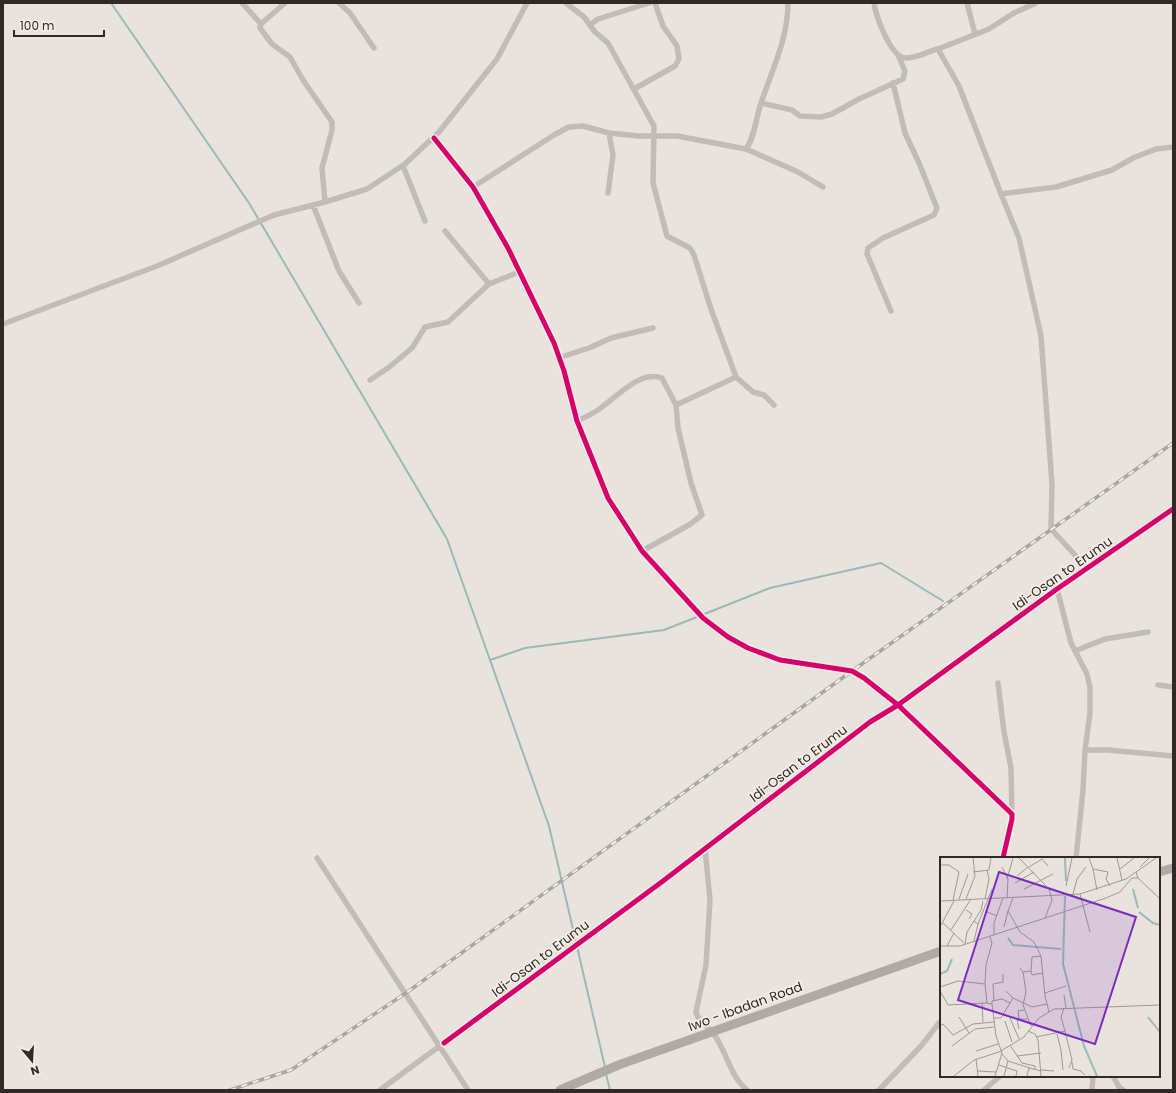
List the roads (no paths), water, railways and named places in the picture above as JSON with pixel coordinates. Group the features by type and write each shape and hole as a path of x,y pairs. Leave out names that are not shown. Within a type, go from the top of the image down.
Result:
{"main road":[{"path":"1160,872 1173,868"},
{"name":"Iwo - Ibadan Road","path":"560,1090 621,1064 713,1033 822,992 940,950"}],"street":[{"path":"242,3 261,24 263,33 272,44 290,57 303,80 332,122 332,130 322,168 326,202"},
{"path":"261,24 285,3"},
{"path":"339,3 350,12 374,48"},
{"path":"3,324 158,266 216,239 277,214 326,202 367,189 403,166 434,138 497,59 527,3"},
{"path":"566,3 584,17 595,32 608,43 654,126 653,183 667,236 690,248 694,255 711,309 736,378 753,392 764,395 774,405"},
{"path":"590,25 598,19 649,3"},
{"path":"634,89 675,66 679,59 677,46 663,26 655,3"},
{"path":"746,149 750,143 761,103 783,41 787,24 788,3"},
{"path":"761,103 792,110 800,116 821,117 832,114 859,98 903,79 906,74 904,66 881,26 876,14 874,3"},
{"path":"967,3 975,34"},
{"path":"898,55 905,58 938,49 989,29 1014,13 1036,3"},
{"path":"938,49 959,86 1019,238 1041,336 1052,484 1051,529 1087,568"},
{"path":"891,311 867,254 868,248 883,238 934,215 936,208 906,134 893,83"},
{"path":"472,187 554,134 569,127 583,126 609,133 677,136 746,149 798,172 823,187"},
{"path":"608,193 613,155 609,133"},
{"path":"434,138 472,187 508,248 554,343 558,358 564,371 577,421 608,498 642,551 688,603 703,618 728,637 754,651 780,660 852,671 864,678 898,706 1012,814"},
{"path":"1001,194 1056,187 1112,170 1133,158 1156,149 1173,147"},
{"path":"403,166 425,221"},
{"path":"313,205 339,271 359,303"},
{"path":"445,231 489,284"},
{"path":"370,380 388,368 412,348 425,327 448,322 489,284 520,272"},
{"path":"558,358 589,348 611,338 653,328"},
{"path":"577,421 603,407 620,392 639,381 657,376 662,378 676,406 678,428 691,483 702,515 689,525 642,551"},
{"path":"676,406 736,378"},
{"name":"Idi-Osan to Erumu","path":"380,1090 705,848 870,722 898,706 1057,589 1173,509"},
{"path":"1057,589 1068,632 1075,651 1087,674 1090,688 1090,713 1084,750 1083,790 1076,857"},
{"path":"1075,651 1105,639 1148,632"},
{"path":"998,683 1004,732 1011,768 1012,819 1003,857"},
{"path":"1158,685 1173,687"},
{"path":"1084,750 1108,750 1173,756"},
{"path":"705,848 710,900 706,965 696,1012 698,1019 713,1033 733,1073 745,1089"},
{"path":"317,858 442,1044 468,1090"},
{"path":"879,1090 921,1046 939,1022"},
{"path":"984,1090 999,1077"},
{"path":"1092,1090 1093,1077"},
{"path":"1114,1077 1119,1087 1123,1090"}],"waterway":[{"path":"111,3 249,203 447,539 549,826 605,1067"},
{"path":"490,660 525,648 664,630 770,588 881,563 943,601"},
{"path":"606,1074 610,1090"}],"railway":[{"path":"230,1090 291,1070 406,993 852,671 1173,443"}]}
